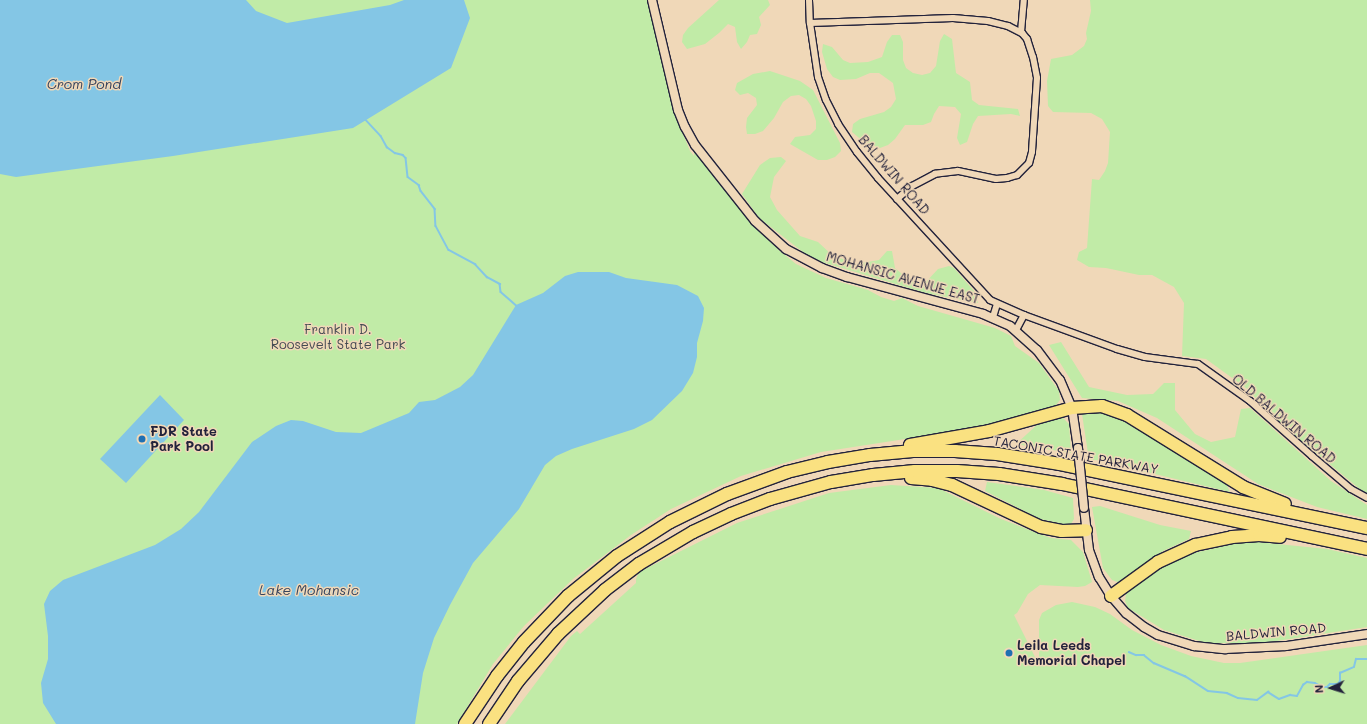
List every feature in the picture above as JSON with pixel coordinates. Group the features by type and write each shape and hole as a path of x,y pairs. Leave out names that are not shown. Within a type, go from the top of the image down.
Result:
{"highway":[{"path":"808,467 869,450 923,443 989,431 1072,408 1098,406 1117,410 1247,489 1270,499 1350,525"},
{"name":"TACONIC STATE PARKWAY","path":"465,724 497,676 533,632 573,592 617,556 664,525 708,502 767,478 808,467 870,455 913,451 955,451 997,454 1060,464 1367,528"},
{"path":"489,724 518,681 558,634 605,590 639,564 693,532 750,506 811,486 894,472 936,470 978,472 1020,477 1367,549"},
{"path":"852,478 915,478 942,482 964,490 1037,525 1057,530 1086,530"},
{"path":"1111,596 1168,556 1195,545 1216,539 1259,535 1350,545"}],"street":[{"name":"MOHANSIC AVENUE EAST","path":"652,0 677,105 685,127 698,149 764,231 797,256 834,273 992,317 1016,330"},
{"name":"BALDWIN ROAD","path":"809,0 810,23 818,77 835,118 857,152 897,199 982,293 997,304"},
{"path":"1021,32 1024,0"},
{"path":"810,23 954,18 988,21 1008,26 1021,32 1028,39 1037,78 1032,152 1029,163 1017,175 1008,178 986,178 958,172 935,174 912,186 897,199"},
{"path":"992,317 997,304"},
{"name":"OLD BALDWIN ROAD","path":"997,304 1117,349 1145,357 1198,364 1250,401 1351,489 1367,498"},
{"path":"1016,330 1024,315"},
{"name":"BALDWIN ROAD","path":"1016,330 1037,350 1052,368 1066,391 1072,408 1078,448 1086,530 1093,564 1111,596 1131,618 1166,639 1194,646 1225,649 1254,649 1367,634"}],"green space":[{"name":"Franklin D. Roosevelt State Park","path":"0,0 650,0 680,126 690,151 694,156 694,152 697,152 716,180 748,219 779,250 796,264 826,278 868,290 881,297 894,301 902,298 918,306 995,328 1011,336 1015,346 1039,363 1059,391 1060,400 1055,406 1045,410 989,426 821,452 741,476 671,509 631,535 573,579 524,626 493,664 457,724 0,724"},
{"path":"719,0 768,0 770,5 759,17 761,25 757,34 750,35 747,42 741,49 737,42 735,27 728,24 705,44 687,49 682,42 683,35 688,28"},
{"path":"1090,0 1367,0 1367,495 1280,423 1246,388 1206,359 1182,356 1184,303 1174,287 1152,275 1139,275 1106,268 1089,267 1077,260 1079,252 1087,248 1092,179 1099,180 1105,171 1108,163 1110,132 1102,119 1091,113 1053,112 1048,106 1047,81 1051,59 1072,55 1084,46 1087,39 1086,33 1091,11"},
{"path":"944,34 952,39 956,73 970,82 972,100 979,105 1018,109 1020,116 1011,114 978,116 973,124 967,142 960,145 957,138 961,114 955,107 939,106 931,122 923,125 905,125 895,139 888,145 880,148 864,142 852,132 853,124 860,119 884,112 891,107 896,99 893,83 879,73 870,73 856,79 840,80 833,77 827,69 822,52 823,44 832,47 843,60 850,63 868,62 882,57 887,42 892,35 900,35 903,42 903,60 906,68 913,73 922,75 930,73 936,66 940,41"},
{"path":"770,71 800,81 813,90 840,143 841,151 835,157 827,160 818,160 790,144 795,137 810,135 816,129 816,121 811,106 806,99 799,95 791,96 783,102 774,118 763,131 755,134 747,134 747,118 757,105 756,98 748,93 740,95 735,90 737,83 753,74"},
{"path":"781,157 786,161 774,177 770,197 777,210 800,236 818,242 832,255 856,264 879,260 887,251 892,251 895,268 902,274 920,283 925,283 938,269 949,266 954,268 974,291 978,303 926,293 812,259 759,218 742,194 760,165 770,158"},
{"path":"1061,342 1089,387 1127,395 1153,394 1164,383 1175,383 1175,410 1195,434 1211,442 1235,437 1241,409 1250,408 1331,481 1367,505 1367,519 1317,507 1258,484 1157,418 1118,401 1082,398 1049,345"},
{"path":"1089,412 1104,412 1118,417 1225,481 1230,492 1096,460 1089,460 1082,414"},
{"path":"1062,417 1069,424 1071,453 1016,444 1038,424"},
{"path":"987,482 1044,490 1073,498 1074,519 1071,524 1063,524 1040,519 985,491"},
{"path":"891,485 938,488 1001,519 1051,538 1071,540 1083,552 1092,582 1085,586 1078,587 1040,585 1028,594 1017,613 1014,615 1039,665 1039,620 1042,613 1056,605 1072,602 1095,607 1110,614 1132,630 1161,645 1191,656 1224,663 1240,663 1367,645 1367,724 505,724 571,636 577,631 580,634 636,583 639,572 737,523 829,493"},
{"path":"1100,506 1160,525 1191,531 1189,539 1163,551 1120,583 1112,580 1103,568 1092,507"},
{"path":"1246,541 1327,549 1367,558 1367,627 1264,643 1206,643 1164,630 1128,608 1125,601 1126,594 1137,583 1181,556"}],"water":[{"name":"Crom Pond","path":"0,0 246,0 256,11 287,23 390,5 404,0 464,0 470,18 451,68 353,128 173,156 16,177 0,174"},
{"name":"Lake Mohansic","path":"578,272 609,272 626,278 677,285 698,296 704,308 703,321 697,343 697,357 693,373 682,391 652,420 634,429 572,449 556,456 545,465 519,509 473,563 450,605 434,638 423,673 415,724 56,724 43,703 41,683 48,659 48,636 44,604 50,591 63,580 155,545 181,529 199,512 252,442 276,426 291,420 303,421 336,432 361,433 409,413 419,402 435,400 460,387 473,375 516,305 543,293 565,276"},
{"name":"FDR State Park Pool","path":"160,395 184,420 126,483 100,459"}],"waterway":[{"path":"366,120 381,136 387,147 406,158 408,177 419,185 421,191 435,209 436,226 449,250 475,264 487,277 500,284 501,292 516,305"},
{"path":"1129,652 1136,655 1144,655 1154,663 1185,676 1208,691 1227,693 1238,698 1257,700 1268,692 1279,699 1290,695 1297,696 1303,685 1307,682 1315,683 1323,687 1327,687 1330,684 1338,684 1340,681 1340,673 1354,667 1356,659 1367,659"}],"place":[{"name":"FDR State Park Pool","path":"142,439"},
{"name":"Leila Leeds Memorial Chapel","path":"1009,653"}]}
